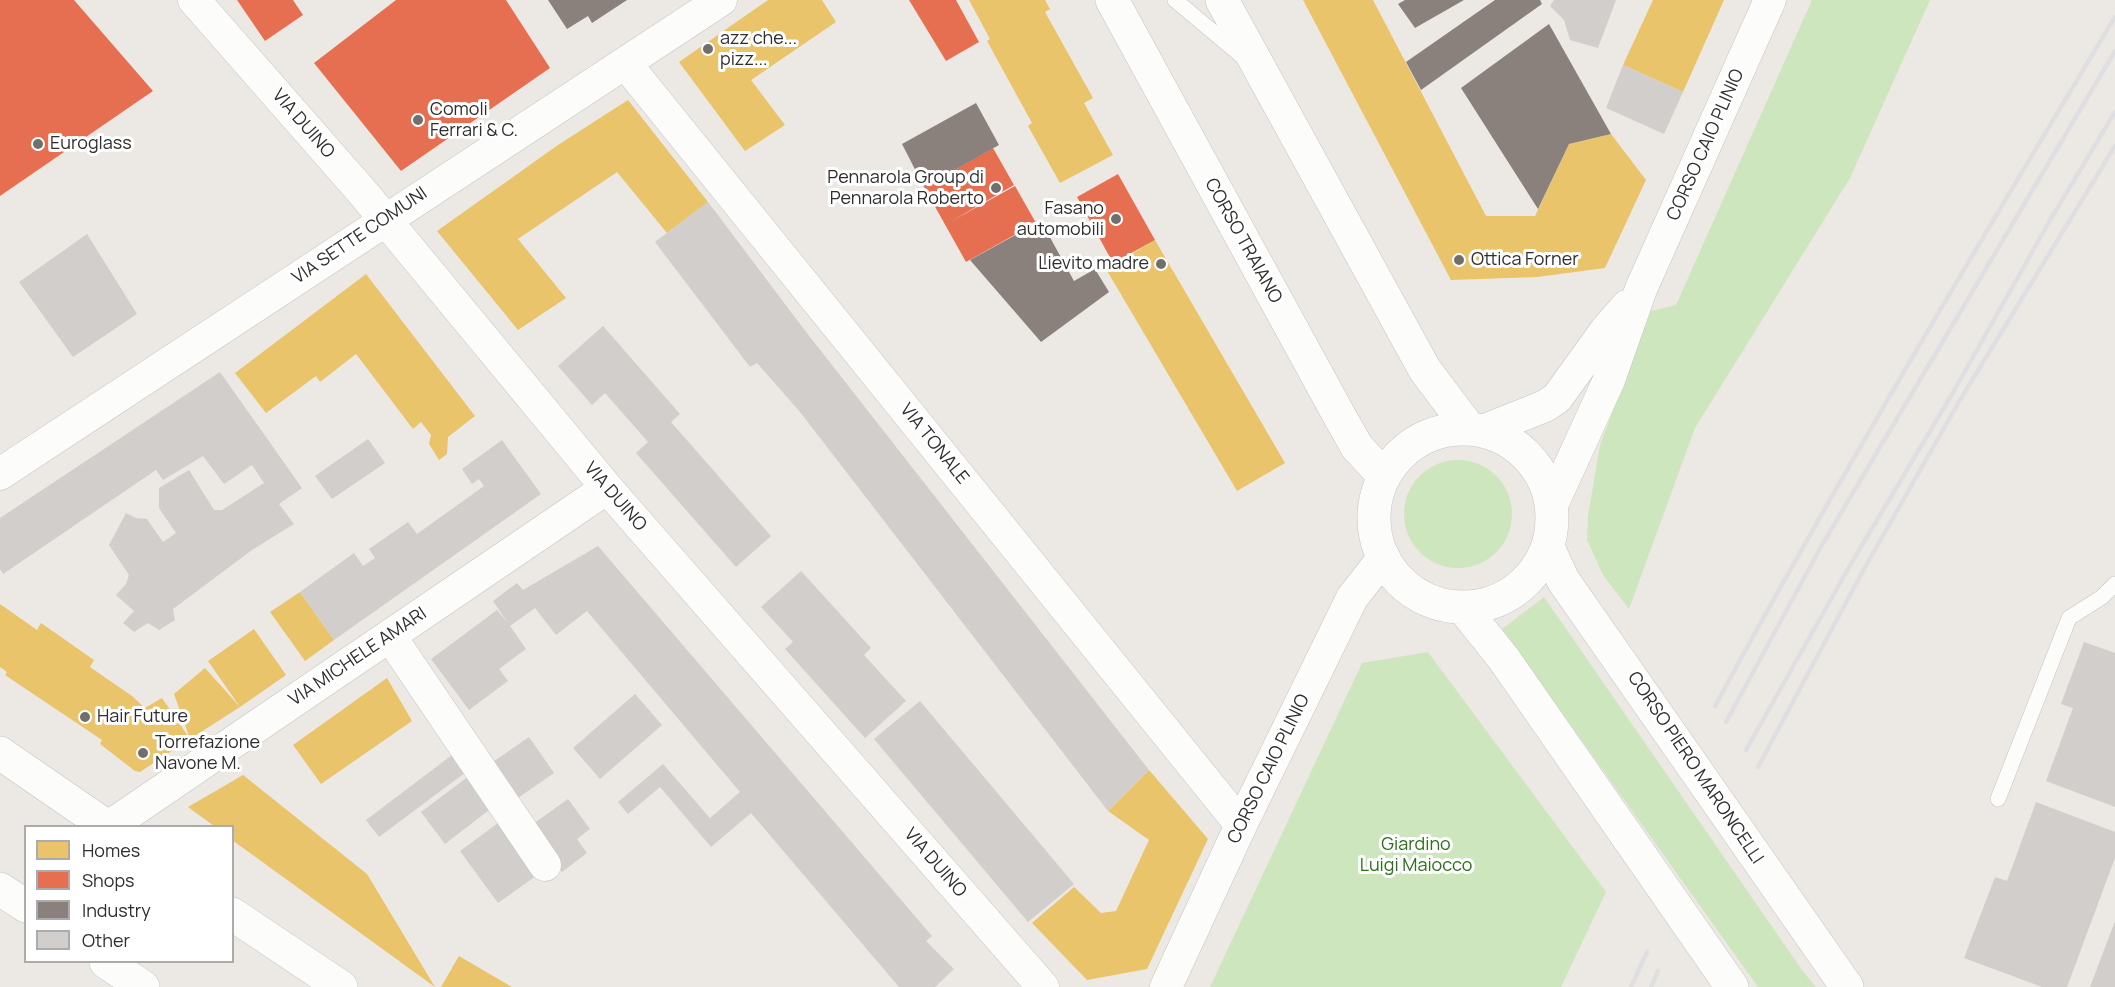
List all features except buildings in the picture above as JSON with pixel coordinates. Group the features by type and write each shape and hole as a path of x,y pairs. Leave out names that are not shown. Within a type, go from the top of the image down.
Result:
{"main road":[{"name":"CORSO TRAIANO","path":"1112,0 1357,447 1384,476"},
{"path":"1222,0 1425,370 1476,429"},
{"path":"1476,429 1496,434 1534,464 1552,505 1548,547 1536,569 1520,586 1504,597 1464,609 1443,606 1420,595 1400,579 1374,538 1370,516 1375,495 1384,476 1397,460 1426,437 1443,430 1476,429"},
{"name":"CORSO PIERO MARONCELLI","path":"1548,547 1563,580 1847,987"},
{"path":"1464,609 1504,659 1732,987"},
{"path":"0,753 107,825"},
{"path":"0,889 24,905"},
{"path":"234,915 340,987"},
{"path":"107,963 143,987"}],"street":[{"name":"VIA DUINO","path":"194,0 384,219 607,488 1043,987"},
{"name":"VIA SETTE COMUNI","path":"0,474 384,219 721,0"},
{"name":"CORSO CAIO PLINIO","path":"1552,505 1609,380 1641,289 1770,0"},
{"name":"VIA TONALE","path":"626,63 1241,825"},
{"name":"CORSO CAIO PLINIO","path":"1476,429 1545,406 1557,398 1606,330 1641,289"},
{"name":"VIA MICHELE AMARI","path":"109,825 607,488"},
{"name":"CORSO CAIO PLINIO","path":"1166,987 1241,825 1352,598 1384,557"},
{"path":"390,636 545,865"}],"lane":[{"path":"1175,0 1261,72"},
{"path":"1998,799 2069,618 2102,597 2115,584"}],"green space":[{"path":"1812,0 1930,0 1850,178 1695,428 1629,609 1603,575 1587,540 1588,516 1600,445 1651,311 1676,305"},
{"path":"1458,460 1479,464 1496,476 1508,493 1512,514 1508,535 1496,552 1479,564 1458,568 1437,564 1420,552 1408,535 1404,514 1408,493 1420,476 1437,464"},
{"path":"1544,597 1816,987 1758,987 1502,629"},
{"name":"Giardino Luigi Maiocco","path":"1428,652 1606,892 1561,987 1210,987 1362,663"}],"railway":[{"path":"1715,706 1861,445 2115,17"},
{"path":"1726,722 1822,545 2115,51"},
{"path":"1746,750 1852,562 2115,112"},
{"path":"1758,767 1864,569 1960,400 2115,146"},
{"path":"1631,987 1647,952"},
{"path":"1651,987 1658,971"}],"place":[{"name":"azz che... pizz...","path":"708,49"},
{"name":"Comoli Ferrari & C.","path":"418,120"},
{"name":"Euroglass","path":"38,144"},
{"name":"Pennarola Group di Pennarola Roberto","path":"996,188"},
{"name":"Fasano automobili","path":"1116,219"},
{"name":"Ottica Forner","path":"1459,260"},
{"name":"Lievito madre","path":"1161,264"},
{"name":"Hair Future","path":"85,717"},
{"name":"Torrefazione Navone M.","path":"143,753"}]}
